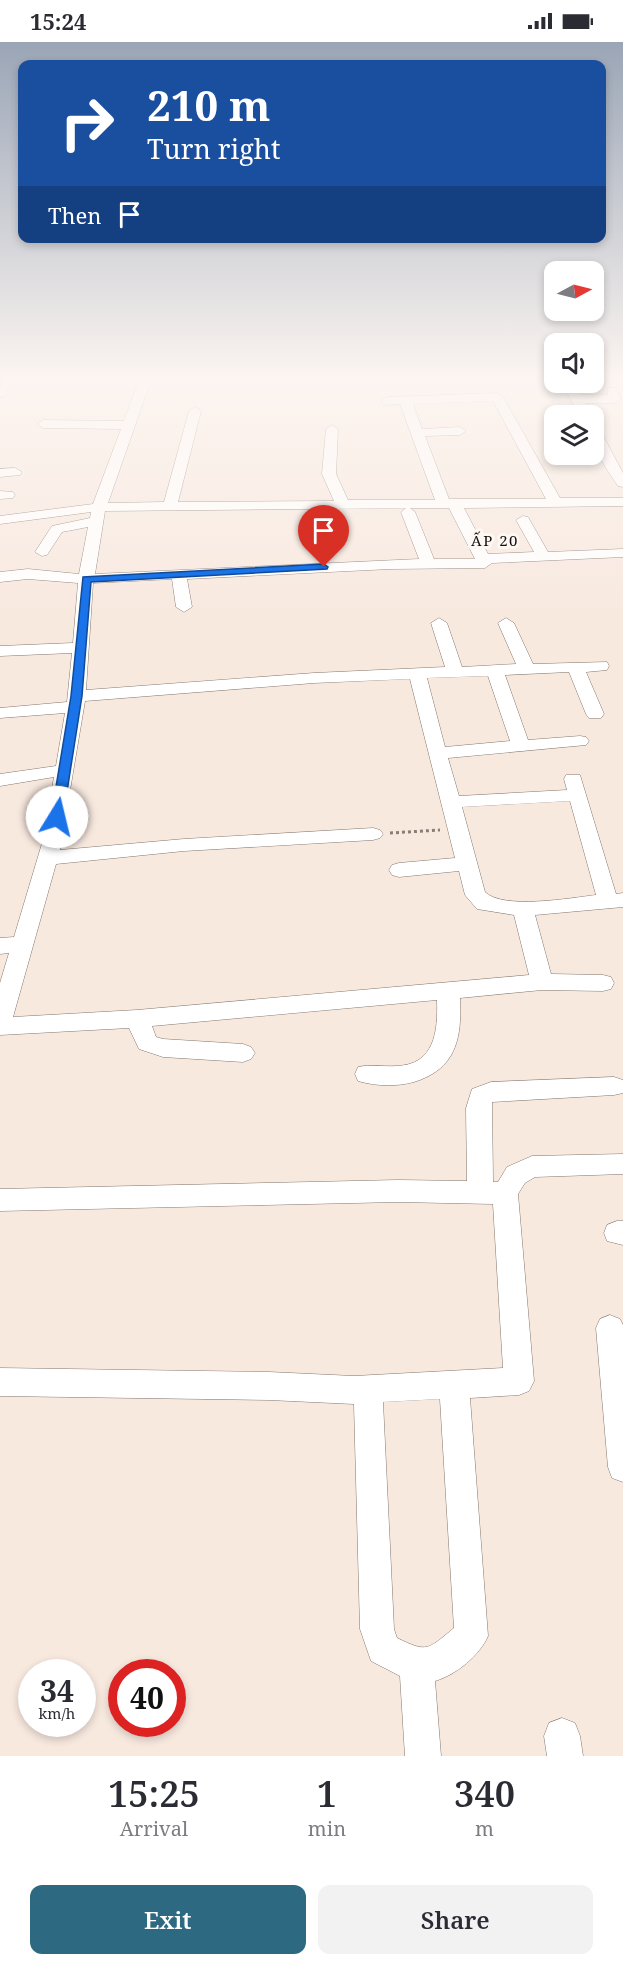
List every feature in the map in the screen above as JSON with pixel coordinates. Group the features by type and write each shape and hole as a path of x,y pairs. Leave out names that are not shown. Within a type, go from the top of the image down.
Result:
{"street":[{"path":"117,460 98,514 86,579 76,701 53,840 11,945 0,1024 137,1018 542,982 603,983"},
{"path":"170,506 182,460"},
{"path":"329,460 328,474 342,504"},
{"path":"0,577 28,574 86,579 485,563 448,503 428,460"},
{"path":"533,460 555,502"},
{"path":"608,460 623,483"},
{"path":"0,473 15,472"},
{"path":"0,520 98,514 170,506 623,502"},
{"path":"322,504 331,537"},
{"path":"408,512 428,564"},
{"path":"42,552 57,529 98,514"},
{"path":"524,520 543,556"},
{"path":"483,559 623,553"},
{"path":"179,574 184,607"},
{"path":"439,623 455,672"},
{"path":"506,623 526,670"},
{"path":"0,651 82,648"},
{"path":"0,713 76,701 315,678 601,666"},
{"path":"576,668 595,714"},
{"path":"495,671 520,746"},
{"path":"417,674 436,753 476,895 484,903 523,909 616,901 575,787 450,802"},
{"path":"436,753 580,741"},
{"path":"0,780 65,770"},
{"path":"47,858 184,845 373,834"},
{"path":"399,870 466,864"},
{"path":"523,909 542,982"},
{"path":"367,1074 411,1074 422,1071 432,1064 448,1035 448,991"},
{"path":"137,1018 147,1043 163,1048 243,1053"},
{"path":"0,1382 368,1390 519,1381 478,1108 482,1096 491,1091 614,1086"},
{"path":"0,1200 106,1196 492,1192 532,1167 623,1164"},
{"path":"610,1328 623,1467"},
{"path":"368,1390 377,1629 383,1649 417,1666 438,1663 471,1636 454,1386"},
{"path":"417,1666 423,1756"}],"path":[{"path":"373,834 457,829"}],"district":[{"name":"ẤP 20","path":"495,541"}],"route":[{"path":"57,817 77,696 86,579 324,567"}]}
